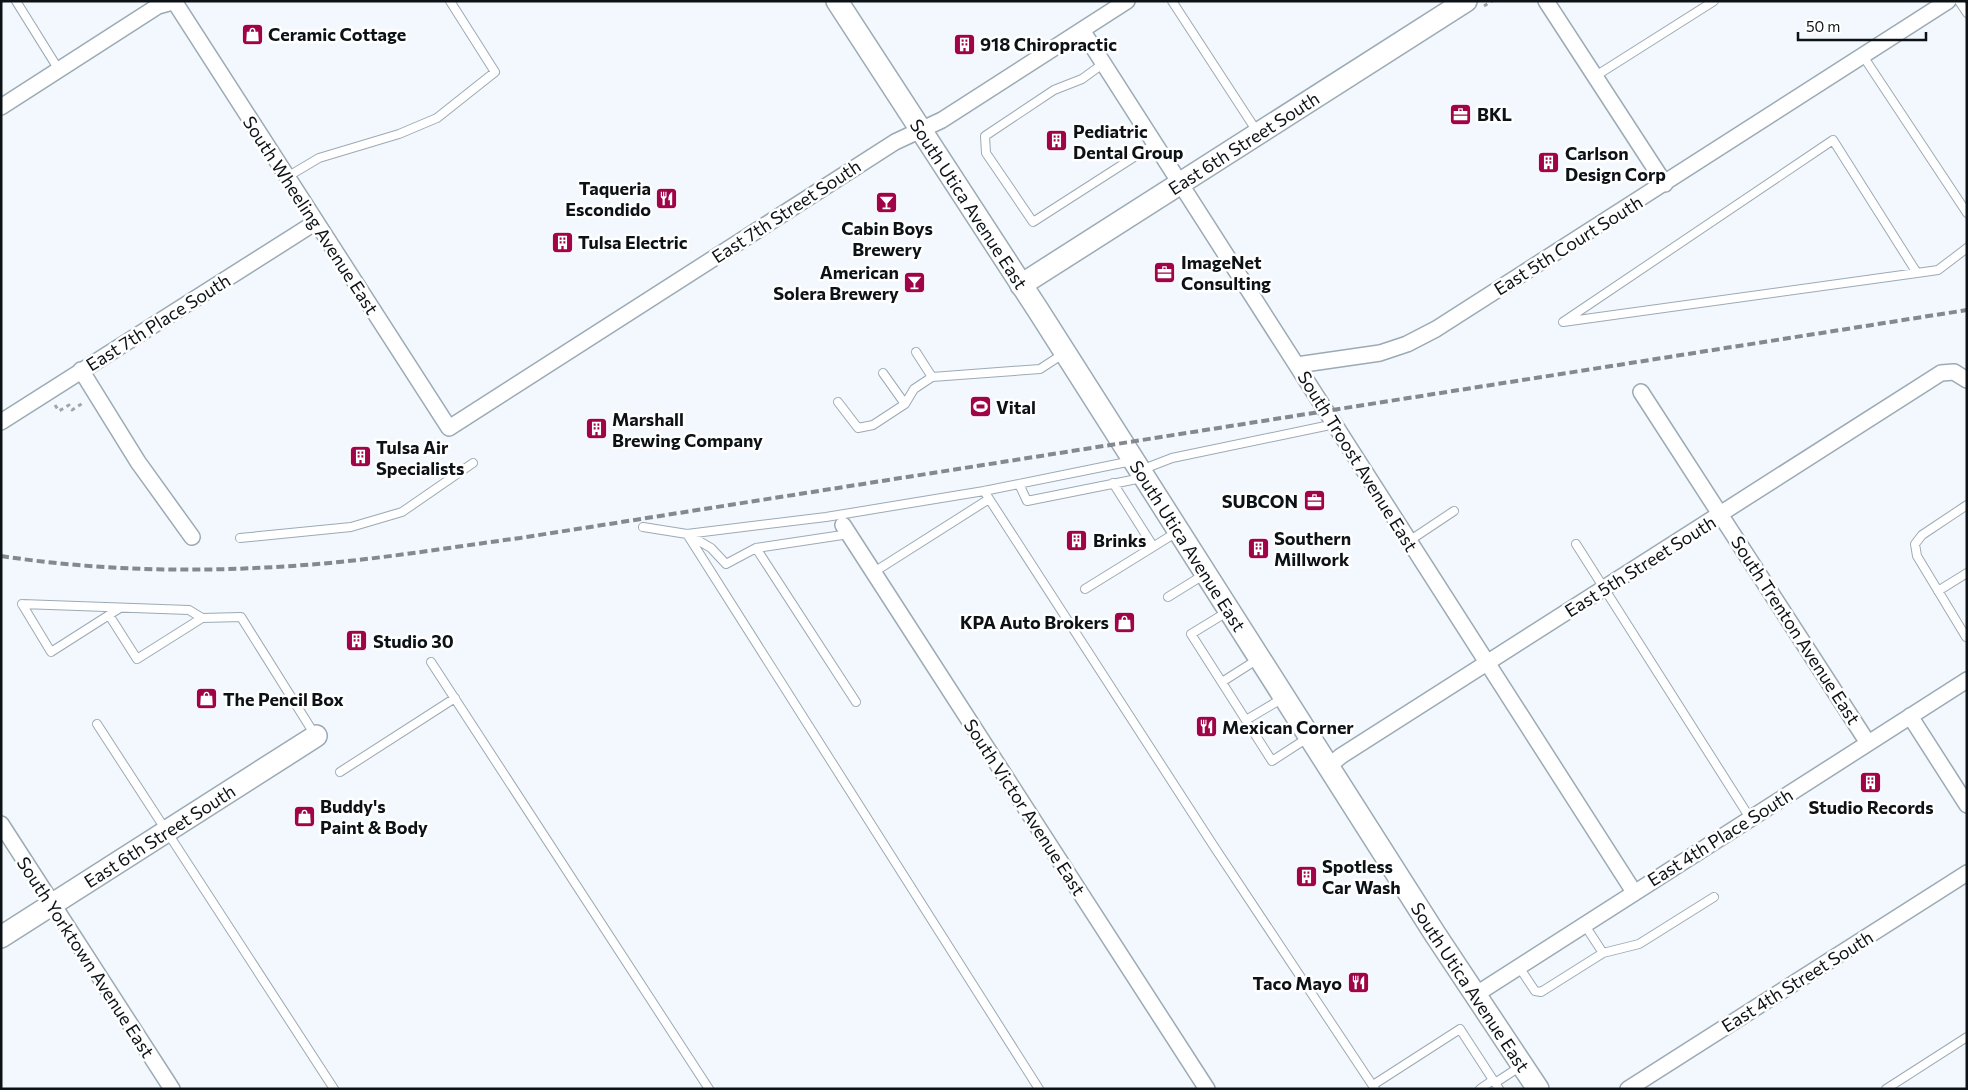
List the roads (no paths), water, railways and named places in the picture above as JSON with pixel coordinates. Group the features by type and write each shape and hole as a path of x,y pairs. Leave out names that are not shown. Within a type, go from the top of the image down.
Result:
{"main road":[{"name":"South Utica Avenue East","path":"838,1 1065,353 1328,768 1538,1089"},
{"name":"East 6th Street South","path":"1021,285 1466,1"},
{"name":"East 6th Street South","path":"1,937 316,736"}],"street":[{"path":"1,107 158,6 174,1"},
{"name":"South Wheeling Avenue East","path":"174,1 449,428"},
{"name":"East 7th Street South","path":"449,428 894,142 942,120 1128,1"},
{"path":"1546,1 1664,184"},
{"name":"East 5th Court South","path":"1297,365 1380,352 1407,344 1436,329 1948,1"},
{"name":"South Troost Avenue East","path":"1082,30 1634,892"},
{"name":"East 7th Place South","path":"1,422 316,222"},
{"path":"81,370 138,462 192,536"},
{"name":"East 5th Street South","path":"1328,768 1342,756 1486,663 1941,374 1961,376"},
{"name":"South Trenton Avenue East","path":"1641,392 1722,514 1868,743"},
{"name":"South Victor Avenue East","path":"846,529 1207,1089"},
{"name":"East 4th Place South","path":"1475,995 1967,680"},
{"path":"1910,716 1967,804"},
{"name":"South Yorktown Avenue East","path":"1,824 172,1089"},
{"name":"East 4th Street South","path":"1635,1087 1967,873"}],"lane":[{"path":"16,1 59,70"},
{"path":"287,177 319,158 398,134 437,118 495,72 450,1"},
{"path":"1172,1 1258,133"},
{"path":"1594,77 1714,1"},
{"path":"1959,1 1967,13"},
{"path":"1863,56 1967,213"},
{"path":"1104,63 1082,79 1054,90 985,136 986,153 1033,222 1156,143"},
{"path":"1917,273 1833,140 1563,322 1799,290 1938,270 1967,248"},
{"path":"916,352 932,377"},
{"path":"838,402 858,428 873,425 905,404 914,389 932,377 1040,369 1065,353"},
{"path":"883,373 905,404"},
{"path":"1019,484 1027,500 1113,483 1139,469 1172,458 1335,424"},
{"path":"240,538 351,527 402,512 473,463"},
{"path":"643,526 687,534 826,516 1019,484 1139,469"},
{"path":"1113,483 1153,546"},
{"path":"984,491 1213,845 1374,1087 1460,1029 1496,1084"},
{"path":"874,572 989,499"},
{"path":"1967,505 1922,535 1916,544 1917,556 1967,637"},
{"path":"1409,540 1454,511"},
{"path":"687,534 711,548 726,564 756,548 846,529"},
{"path":"1085,589 1178,531"},
{"path":"687,534 1039,1089"},
{"path":"1576,544 1750,818"},
{"path":"756,548 856,702"},
{"path":"1938,591 1967,573"},
{"path":"1168,596 1205,574"},
{"path":"120,608 51,652 22,604 189,610 202,618"},
{"path":"1229,611 1192,634 1272,761 1309,737"},
{"path":"109,614 137,659 202,618 241,617 316,736"},
{"path":"1222,682 1259,658"},
{"path":"431,662 709,1089"},
{"path":"1246,720 1284,697"},
{"path":"340,772 455,698"},
{"path":"97,724 334,1089"},
{"path":"1519,967 1535,992 1541,992 1603,953 1639,944 1714,897"},
{"path":"1584,924 1603,953"},
{"path":"1886,1089 1967,1037"},
{"path":"1480,1089 1496,1084 1522,1065"}],"railway":[{"path":"1,556 85,566 170,570 297,566 384,557 520,538 1967,310"}],"place":[{"name":"Ceramic Cottage","path":"252,34"},
{"name":"918 Chiropractic","path":"964,44"},
{"name":"BKL","path":"1461,114"},
{"name":"Pediatric Dental Group","path":"1057,141"},
{"name":"Carlson Design Corp","path":"1549,163"},
{"name":"Taqueria Escondido","path":"667,198"},
{"name":"Cabin Boys Brewery","path":"887,203"},
{"name":"Tulsa Electric","path":"562,242"},
{"name":"ImageNet Consulting","path":"1165,272"},
{"name":"American Solera Brewery","path":"915,282"},
{"name":"Vital","path":"980,407"},
{"name":"Marshall Brewing Company","path":"596,429"},
{"name":"Tulsa Air Specialists","path":"360,457"},
{"name":"SUBCON","path":"1314,501"},
{"name":"Brinks","path":"1077,540"},
{"name":"Southern Millwork","path":"1258,548"},
{"name":"KPA Auto Brokers","path":"1125,622"},
{"name":"Studio 30","path":"357,641"},
{"name":"The Pencil Box","path":"207,699"},
{"name":"Mexican Corner","path":"1206,727"},
{"name":"Studio Records","path":"1871,782"},
{"name":"Buddy's Paint & Body","path":"304,816"},
{"name":"Spotless Car Wash","path":"1306,876"},
{"name":"Taco Mayo","path":"1358,983"}]}
